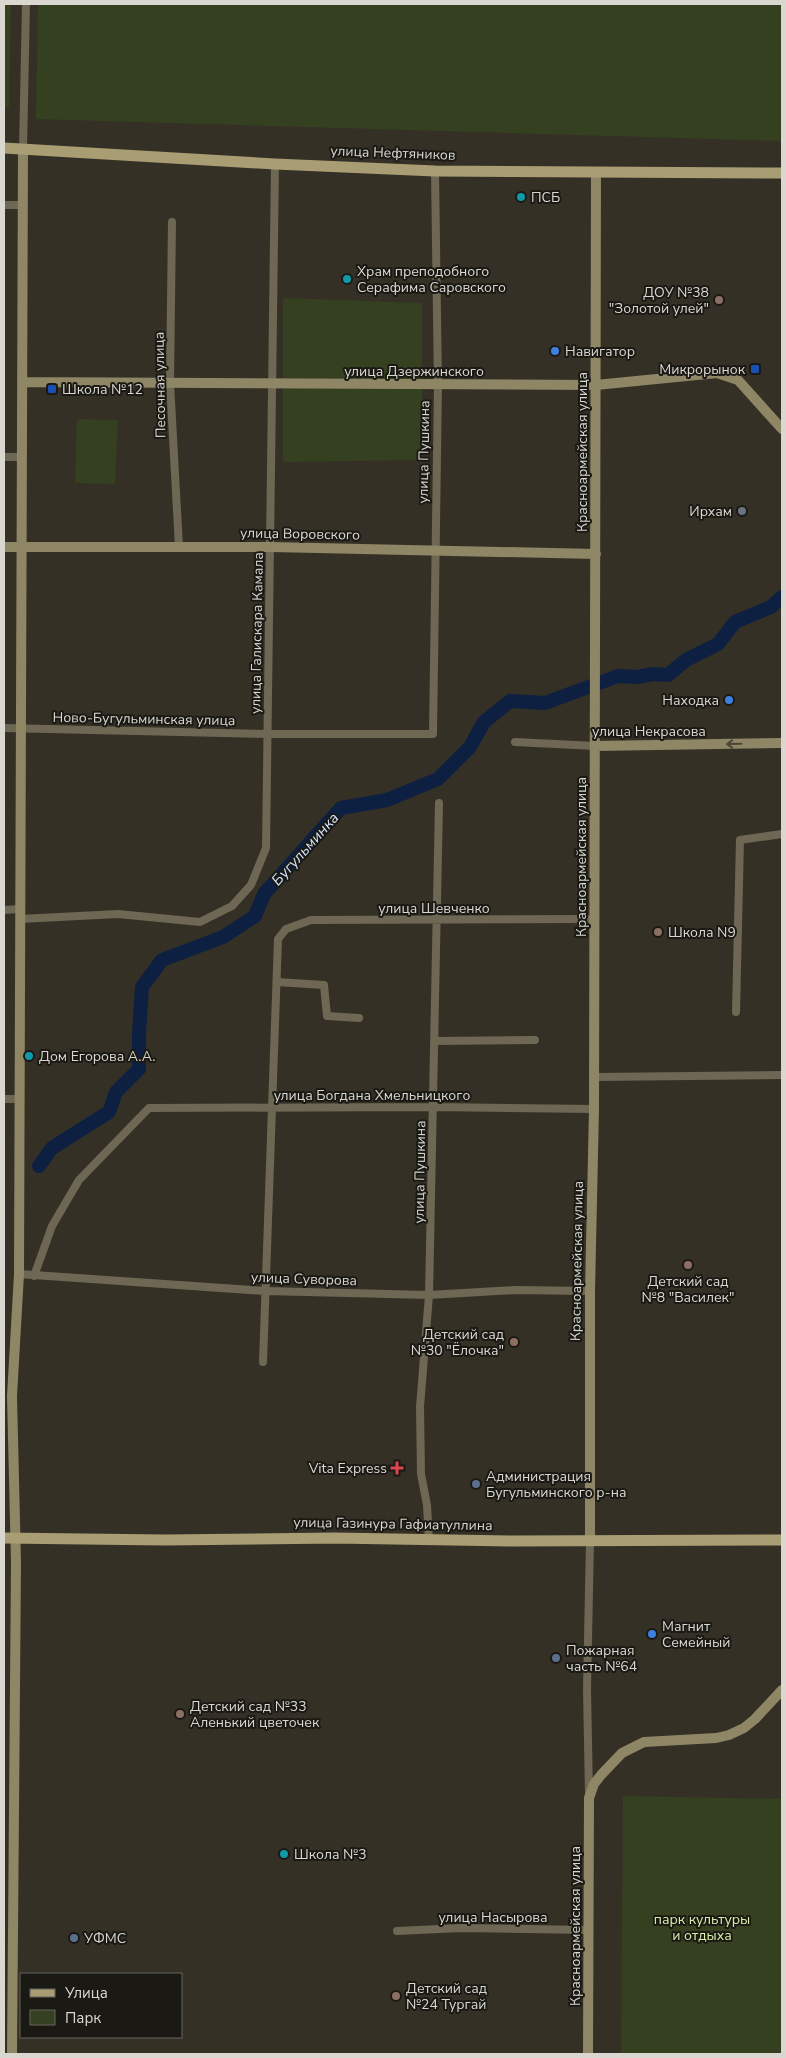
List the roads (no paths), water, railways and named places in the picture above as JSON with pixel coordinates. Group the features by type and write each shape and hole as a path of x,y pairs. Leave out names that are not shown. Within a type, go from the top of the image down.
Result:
{"main road":[{"name":"улица Нефтяников","path":"4,148 275,164 435,170 596,173 782,173"},
{"name":"улица Газинура Гафиатуллина","path":"10,1538 782,1540"}],"street":[{"path":"12,2054 10,1538 12,1396 19,1274 22,205 26,4"},
{"name":"улица Галискара Камала","path":"20,914 118,914 200,922 232,906 251,885 266,848 275,164"},
{"name":"улица Пушкина","path":"433,734 438,384 435,170"},
{"name":"Красноармейская улица","path":"590,1540 590,1291 595,1077 596,173"},
{"path":"4,205 22,205"},
{"name":"Песочная улица","path":"172,222 170,383 179,547"},
{"name":"улица Дзержинского","path":"22,382 596,385 717,373 738,380 782,429"},
{"path":"4,457 22,458"},
{"name":"улица Воровского","path":"4,547 271,547 596,554"},
{"name":"Ново-Бугульминская улица","path":"4,728 268,734 433,734"},
{"name":"улица Некрасова","path":"516,742 595,746 782,743"},
{"name":"улица Пушкина","path":"428,1540 427,1505 422,1474 420,1407 429,1295 439,804"},
{"path":"736,1012 740,840 782,834"},
{"path":"4,910 20,914"},
{"name":"улица Шевченко","path":"277,982 278,938 286,930 312,920 595,919"},
{"path":"263,1362 277,982 324,985 326,1016 359,1018"},
{"path":"435,1041 535,1040"},
{"path":"595,1077 782,1076"},
{"path":"4,1099 19,1099"},
{"name":"улица Богдана Хмельницкого","path":"34,1276 52,1226 79,1180 149,1108 434,1107 594,1109"},
{"name":"улица Суворова","path":"19,1274 265,1291 429,1295 516,1290 590,1291"},
{"path":"589,1798 587,1689 590,1540"},
{"path":"589,1798 594,1784 622,1753 644,1742 716,1738 729,1735 744,1728 755,1719 782,1690"},
{"name":"Красноармейская улица","path":"588,2054 589,1798"},
{"name":"улица Насырова","path":"397,1931 461,1928 588,1930"}],"waterway":[{"name":"Бугульминка","path":"39,1166 52,1148 109,1112 116,1092 139,1069 142,987 162,960 223,937 255,916 264,894 341,808 387,800 438,779 470,747 484,722 510,701 545,703 618,676 668,675 686,660 718,644 735,622 771,607 782,597"}],"place":[{"name":"ПСБ","path":"521,197"},
{"name":"Храм преподобного Серафима Саровского","path":"347,279"},
{"name":"ДОУ №38 \"Золотой улей\"","path":"719,300"},
{"name":"Навигатор","path":"555,351"},
{"name":"Микрорынок","path":"755,369"},
{"name":"Школа №12","path":"52,389"},
{"name":"Ирхам","path":"742,511"},
{"name":"Находка","path":"729,700"},
{"name":"Школа N9","path":"658,932"},
{"name":"Дом Егорова А.А.","path":"29,1056"},
{"name":"Детский сад №8 \"Василек\"","path":"688,1265"},
{"name":"Детский сад №30 \"Ёлочка\"","path":"514,1342"},
{"name":"Vita Express","path":"397,1468"},
{"name":"Администрация Бугульминского р-на","path":"476,1484"},
{"name":"Магнит Семейный","path":"652,1634"},
{"name":"Пожарная часть №64","path":"556,1658"},
{"name":"Детский сад №33 Аленький цветочек","path":"180,1714"},
{"name":"Школа №3","path":"284,1854"},
{"name":"УФМС","path":"74,1938"},
{"name":"Детский сад №24 Тургай","path":"396,1996"}],"park label":[{"name":"парк культуры и отдыха","path":"702,1928"}]}
